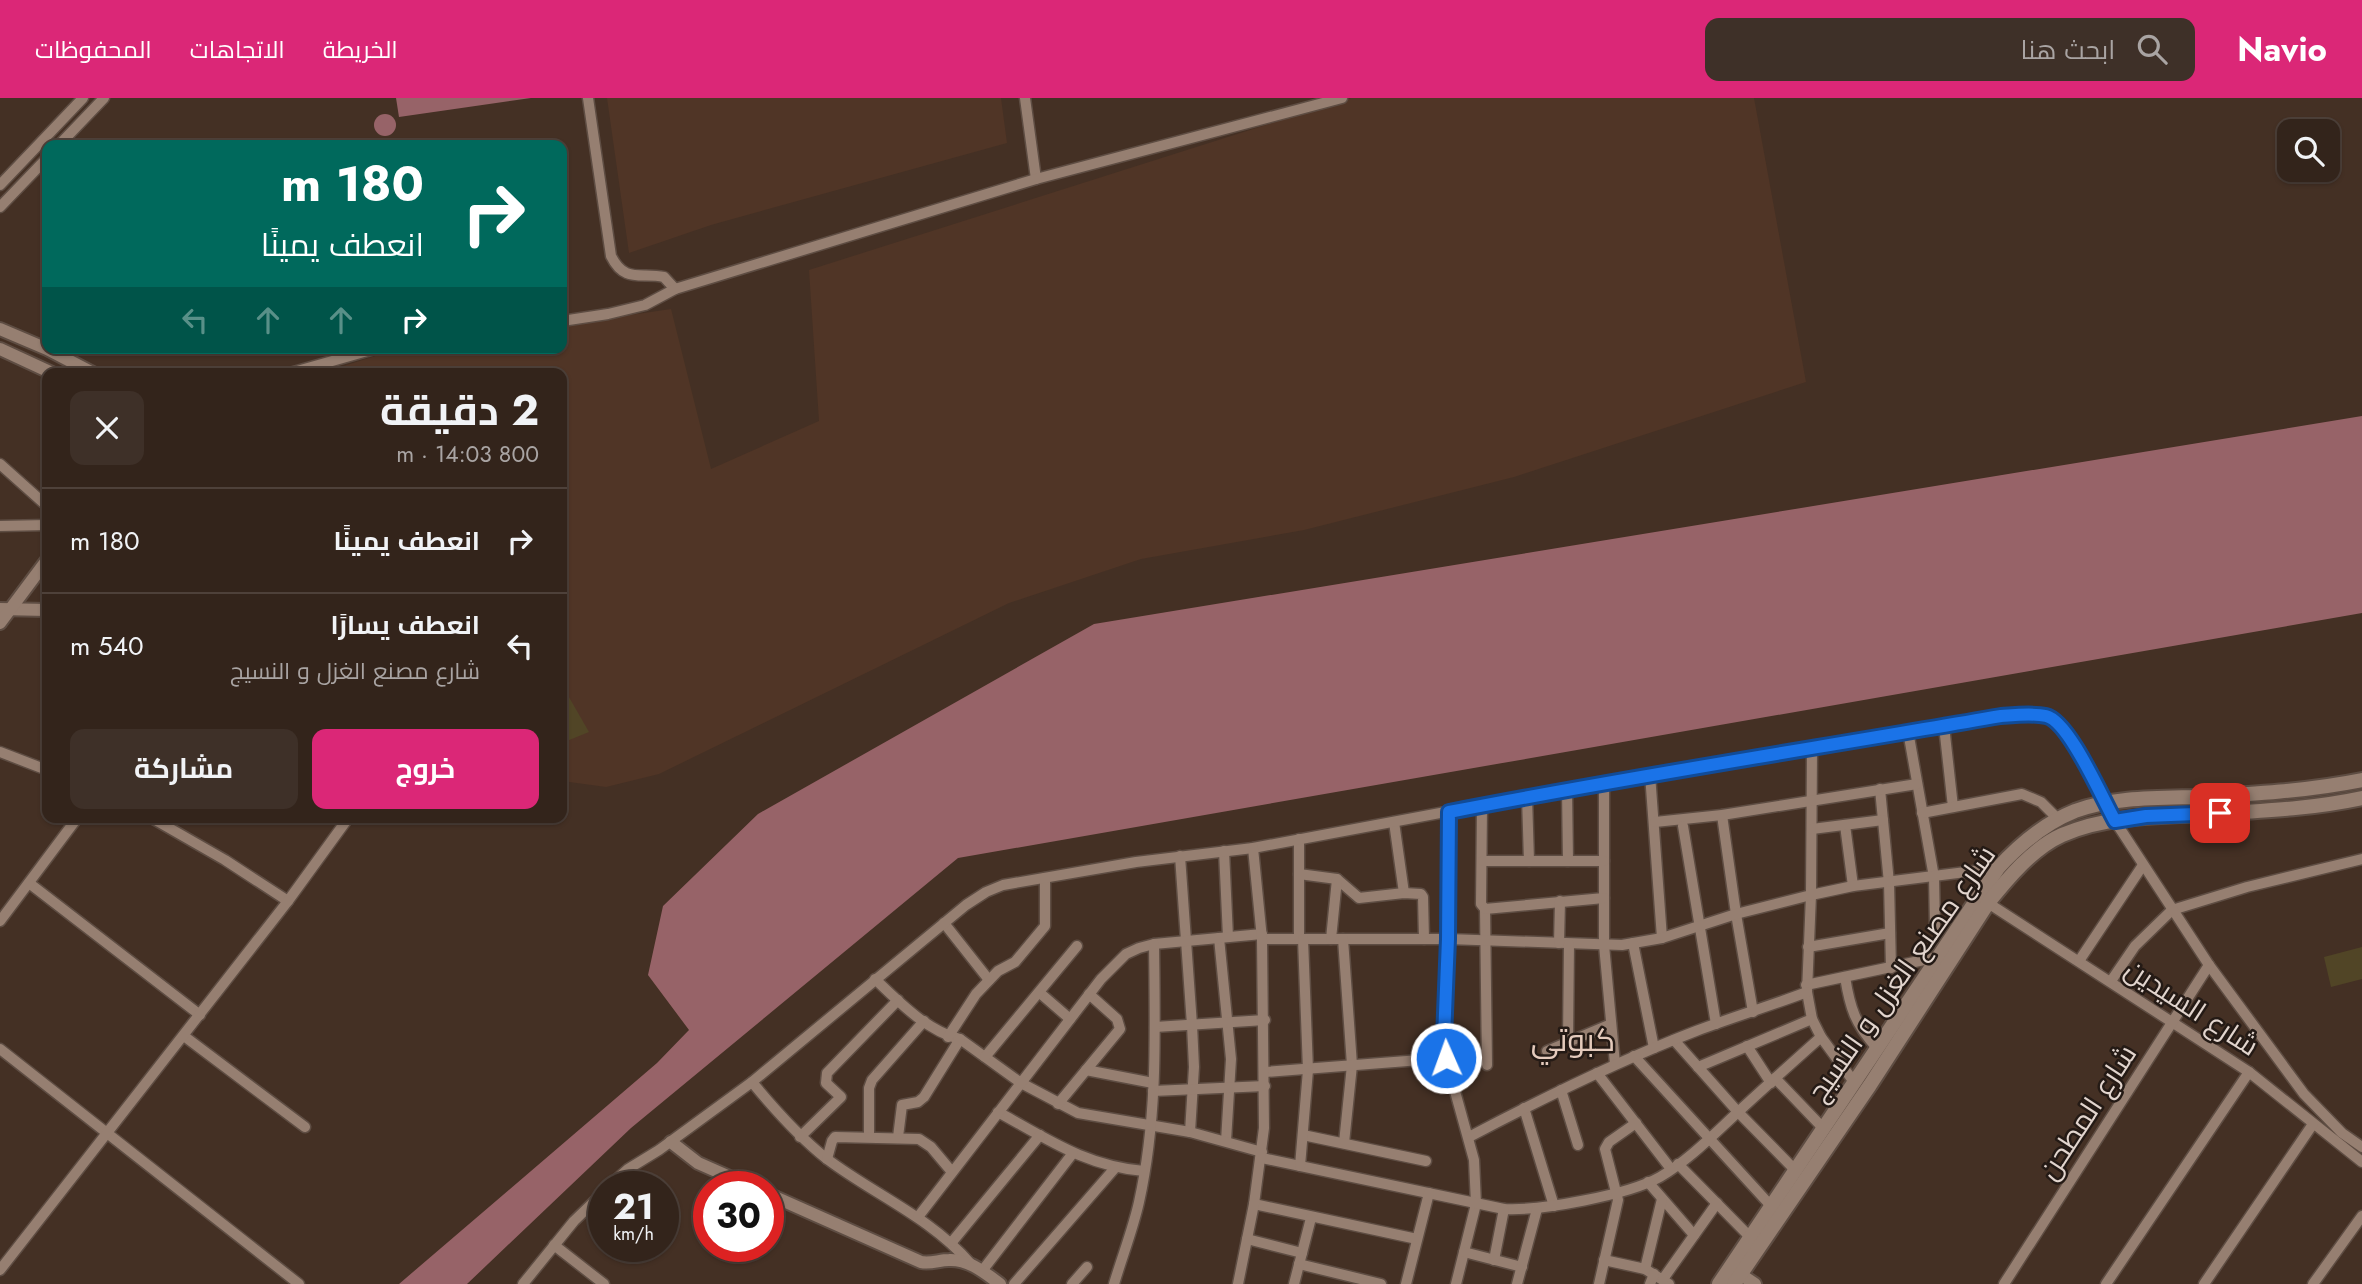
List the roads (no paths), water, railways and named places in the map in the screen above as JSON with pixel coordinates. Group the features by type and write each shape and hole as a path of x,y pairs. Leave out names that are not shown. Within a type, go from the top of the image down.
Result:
{"main road":[{"name":"شارع مصنع الغزل و النسيج","path":"1719,1284 1998,867 2018,848 2058,819 2105,803 2136,799 2281,793 2362,780"},
{"name":"شارع مصنع الغزل و النسيج","path":"1737,1279 1870,1085 1988,903 2026,862 2054,840 2089,827 2146,816 2291,810 2362,798"}],"street":[{"path":"43,140 83,98"},
{"path":"64,140 104,98"},
{"path":"588,98 614,263 625,273 664,277 675,289"},
{"path":"1025,98 1036,179"},
{"path":"567,320 645,305 675,289 1036,179 1326,100 1342,98"},
{"path":"0,185 42,141"},
{"path":"0,207 42,163"},
{"path":"0,329 42,347"},
{"path":"0,349 42,368"},
{"path":"57,354 83,368"},
{"path":"308,368 357,354"},
{"path":"0,464 42,502"},
{"path":"0,526 42,524"},
{"path":"0,623 3,610 42,566"},
{"path":"3,610 42,610"},
{"name":"شارع السيدين","path":"626,1171 671,1142 752,1082 944,923 977,897 995,888 1180,856 1254,848 1650,774 2001,716 2048,716 2063,727 2115,821 2209,965 2304,1094 2342,1133 2362,1147"},
{"path":"1944,726 1953,807"},
{"path":"1908,732 1934,877 1935,928"},
{"path":"1812,749 1811,895 1806,988 1812,1019 1821,1037 1854,1082"},
{"path":"0,752 42,768"},
{"path":"1650,774 1662,938"},
{"path":"1605,782 1604,945 1615,1065"},
{"path":"1655,822 1722,816 1917,785"},
{"path":"1567,789 1568,861"},
{"path":"1880,789 1889,883 1891,968"},
{"path":"1922,813 2022,794 2041,802 2058,819"},
{"path":"1527,797 1529,861"},
{"path":"1482,806 1481,904 1485,909 1487,1065"},
{"path":"1449,812 1444,1038 1446,1058 1474,1160 1476,1204 1456,1284"},
{"path":"1722,816 1753,1012"},
{"path":"1812,829 1883,820"},
{"path":"1394,822 1404,893"},
{"path":"2,914 74,823"},
{"path":"160,823 225,860 288,901"},
{"path":"0,1270 184,1036 345,823"},
{"path":"1845,825 1853,886"},
{"path":"1683,826 1716,1024"},
{"path":"1299,839 1308,1070 1300,1166"},
{"path":"1238,1284 1262,1155 1265,1086 1262,936 1254,848"},
{"path":"1224,851 1224,938 1230,1088 1226,1141"},
{"path":"1180,856 1192,1025 1193,1090 1190,1132"},
{"path":"2111,981 2135,946 2172,910 2247,887 2362,859"},
{"path":"1483,861 1604,861"},
{"path":"2079,961 2143,865"},
{"path":"918,1217 1101,979 1126,954 1154,944 1262,936 1604,945 1633,943 1662,938 1736,914 1853,886 1998,867"},
{"path":"1299,874 1337,879 1359,898 1419,894 1423,897 1424,939"},
{"path":"948,1037 969,1003 989,980 998,971 1015,962 1045,926 1045,878"},
{"path":"1331,939 1337,879"},
{"path":"29,883 200,1015"},
{"path":"1485,909 1604,898"},
{"path":"1560,901 1568,1042"},
{"name":"شارع السيدين","path":"1988,903 2249,1072 2362,1162"},
{"path":"944,923 989,980"},
{"path":"1808,947 1890,933"},
{"path":"1343,939 1352,1065 1345,1143"},
{"path":"1633,943 1654,1048"},
{"path":"1114,1284 1139,1202 1152,1125 1154,944"},
{"path":"985,1057 1077,946"},
{"path":"1469,1137 1634,1056 1753,1012 1806,988 1938,957"},
{"name":"شارع المطحن","path":"2004,1284 2209,965"},
{"path":"1844,977 1856,1023 1877,1048"},
{"path":"875,979 924,1021 948,1037 960,1039 1021,1083 1058,1104 1092,1117 1190,1132 1300,1166 1504,1209 1554,1206 1648,1182 1675,1166 1709,1139 1821,1037"},
{"path":"1040,993 1070,1019"},
{"path":"1058,1104 1118,1033 1121,1025 1089,994"},
{"path":"800,1137 841,1097 826,1083 827,1073 898,1000"},
{"path":"1698,1066 1812,1019"},
{"path":"1155,1027 1265,1020"},
{"path":"869,1136 869,1088 872,1080 924,1021"},
{"path":"1547,1051 1611,1024"},
{"path":"184,1036 305,1128"},
{"path":"898,1137 901,1106 918,1102 924,1097 960,1039"},
{"path":"1674,1040 1738,1112 1795,1170"},
{"path":"1747,1046 1773,1080 1823,1128"},
{"path":"0,1049 299,1284"},
{"path":"1634,1056 1771,1206"},
{"path":"1265,1072 1446,1058"},
{"path":"1086,1070 1153,1087 1193,1090 1265,1086"},
{"path":"2106,1284 2249,1072"},
{"path":"1597,1073 1636,1124 1675,1166 1750,1237"},
{"path":"752,1082 800,1137 827,1159 918,1217 952,1242 977,1268 1000,1284"},
{"path":"1561,1090 1577,1145"},
{"path":"1524,1108 1554,1206"},
{"path":"998,1112 1073,1153 1115,1168 1144,1171"},
{"path":"1599,1284 1617,1207 1616,1191 1605,1149 1609,1142 1636,1124"},
{"path":"2204,1284 2313,1125"},
{"path":"952,1242 1040,1135"},
{"path":"1303,1135 1426,1161"},
{"path":"827,1159 835,1137 898,1137 923,1140 952,1172"},
{"path":"671,1142 691,1159 717,1171"},
{"path":"977,1268 1073,1153"},
{"path":"1014,1284 1115,1168"},
{"path":"1648,1182 1694,1235"},
{"path":"1406,1284 1429,1193"},
{"path":"1656,1278 1662,1199"},
{"path":"784,1201 921,1262 952,1260 977,1268"},
{"path":"1656,1278 1694,1235 1717,1203"},
{"path":"1254,1204 1417,1239"},
{"path":"523,1284 588,1207"},
{"path":"1494,1260 1504,1209"},
{"path":"1517,1284 1537,1209"},
{"path":"2313,1284 2362,1216"},
{"path":"1294,1284 1311,1218"},
{"path":"1247,1239 1302,1253"},
{"path":"554,1245 597,1282"},
{"path":"1464,1252 1522,1267"},
{"path":"1604,1260 1656,1278"},
{"path":"1299,1264 1381,1284"},
{"path":"1072,1284 1087,1266"},
{"path":"1737,1279 1755,1284"}],"district":[{"name":"كبوتي","path":"1573,1040"}]}
